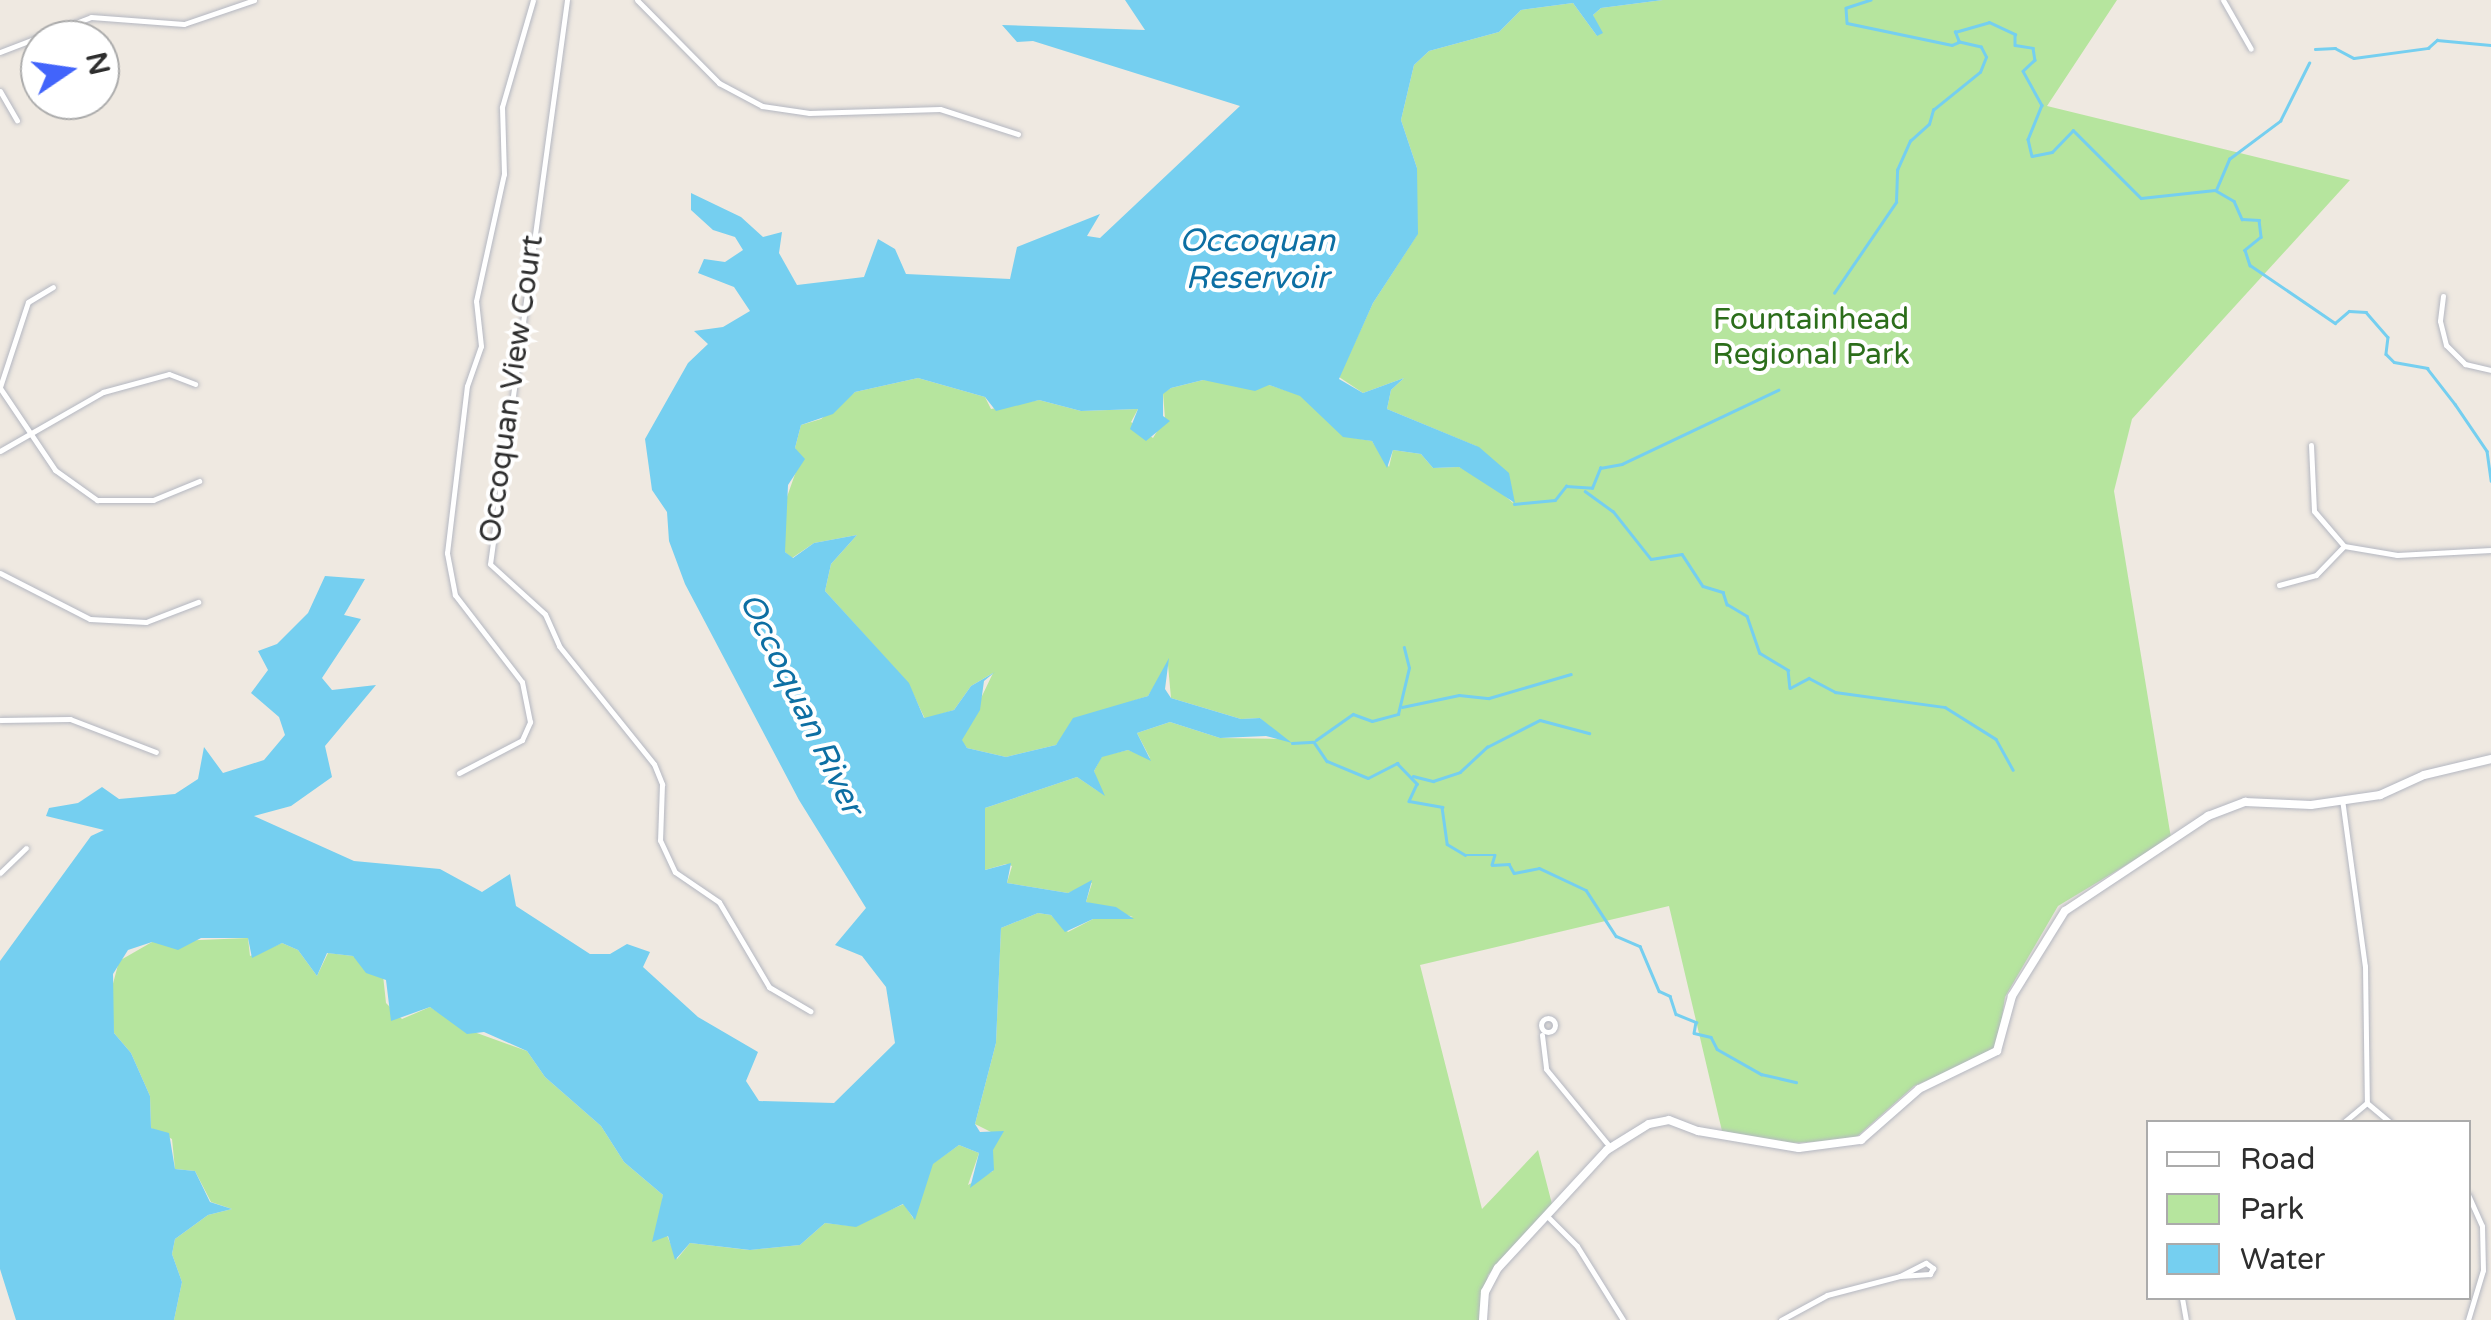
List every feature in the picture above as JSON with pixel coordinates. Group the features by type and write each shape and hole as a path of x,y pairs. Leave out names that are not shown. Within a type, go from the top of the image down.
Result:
{"street":[{"path":"0,52 91,17 184,24 254,0"},
{"path":"459,773 522,740 530,722 522,682 460,604 447,554 466,386 481,346 476,302 506,162 502,108 533,0"},
{"name":"Occoquan View Court","path":"567,0 490,564 544,614 559,646 654,764 662,784 660,840 675,872 718,902 769,987 810,1011"},
{"path":"636,0 720,83 762,106 809,113 940,109 1018,134"},
{"path":"2223,0 2251,49"},
{"path":"0,91 17,121"},
{"path":"53,287 28,302 0,388 55,470 97,500 153,500 199,481"},
{"path":"2443,296 2440,328 2453,354 2491,370"},
{"path":"0,451 102,392 169,374 195,384"},
{"path":"2311,445 2314,511 2344,546 2397,555 2491,550"},
{"path":"2279,586 2316,575 2344,546"},
{"path":"0,573 90,619 146,622 198,602"},
{"path":"0,720 70,719 156,752"},
{"path":"1483,1320 1491,1278 1610,1147 1663,1120 1771,1145 1832,1148 1861,1140 1919,1089 1997,1051 2014,991 2052,927 2081,898 2225,807 2380,795 2424,776 2491,760"},
{"path":"2342,800 2365,966 2367,1103 2388,1120"},
{"path":"0,873 26,848"},
{"path":"1542,1034 1546,1070 1610,1147"},
{"path":"2346,1120 2367,1103"},
{"path":"2468,1320 2483,1270 2482,1226 2471,1202"},
{"path":"1548,1217 1577,1246 1623,1320"},
{"path":"1781,1320 1827,1295 1900,1276 1930,1274 1933,1268 1926,1263 1900,1276"}],"green space":[{"name":"Fountainhead Regional Park","path":"1663,0 2117,0 2047,106 2350,180 2132,419 2114,491 2171,838 2058,906 2005,997 1997,1051 1914,1086 1853,1140 1789,1143 1722,1131 1669,906 1420,965 1482,1209 1538,1150 1552,1204 1488,1275 1480,1320 174,1320 182,1282 172,1254 175,1239 208,1215 232,1209 211,1202 195,1171 175,1169 172,1139 151,1128 150,1096 131,1053 114,1033 110,995 119,961 152,942 248,938 250,956 282,943 298,950 317,976 328,953 353,956 383,975 386,1003 402,1019 430,1007 463,1028 527,1051 545,1077 601,1126 624,1162 663,1195 660,1219 677,1259 690,1243 749,1250 800,1245 825,1223 852,1226 904,1204 913,1218 932,1164 959,1145 979,1153 968,1185 993,1171 993,1133 975,1124 996,1043 1001,928 1038,913 1051,915 1068,932 1093,919 1133,917 1086,902 1092,883 1068,893 1007,883 1012,866 1006,864 985,870 985,808 1077,777 1098,791 1094,771 1102,756 1128,750 1150,758 1137,733 1170,722 1220,738 1280,739 1260,718 1241,719 1171,698 1168,665 1148,696 1078,719 1056,745 1006,757 967,748 961,740 993,673 971,686 954,710 925,719 908,683 825,591 831,564 857,535 814,543 792,558 785,552 782,511 800,460 795,448 801,425 821,419 855,392 918,378 985,397 991,409 1039,400 1081,411 1138,409 1131,422 1153,438 1165,418 1163,393 1171,388 1203,380 1269,385 1300,395 1343,436 1372,441 1389,467 1393,450 1421,454 1433,468 1459,467 1488,481 1513,503 1509,487 1476,446 1387,409 1391,390 1404,378 1363,393 1339,377 1373,303 1417,235 1417,168 1401,120 1414,65 1429,51 1499,32 1521,10 1573,3 1597,36 1593,15 1601,8"}],"water":[{"name":"Occoquan Reservoir","path":"1125,0 1663,0 1601,8 1593,15 1603,33 1597,36 1573,3 1521,10 1499,32 1429,51 1414,65 1401,120 1417,168 1418,234 1373,303 1339,379 1363,393 1404,378 1391,390 1387,409 1479,447 1509,473 1515,503 1459,467 1433,468 1421,454 1393,450 1387,468 1372,441 1343,437 1300,396 1269,385 1255,391 1203,380 1171,388 1163,394 1163,416 1170,421 1146,441 1130,429 1138,409 1081,411 1039,400 996,411 985,397 918,378 855,392 833,414 801,425 795,448 805,459 788,485 785,552 793,558 814,543 857,535 831,564 825,591 909,683 924,718 954,710 971,686 995,672 984,681 980,710 962,740 967,748 1006,757 1056,745 1073,718 1148,696 1169,658 1165,689 1171,698 1241,719 1260,718 1292,743 1266,736 1220,738 1170,722 1137,733 1151,761 1128,750 1102,757 1094,771 1105,796 1077,777 985,808 985,870 1011,863 1007,883 1068,893 1092,880 1086,902 1116,907 1134,919 1093,919 1065,932 1051,915 1038,913 1001,928 996,1043 975,1124 980,1132 1004,1131 993,1150 994,1170 970,1188 979,1153 959,1145 933,1164 915,1220 903,1204 856,1227 825,1223 800,1245 750,1250 690,1243 675,1260 668,1236 652,1242 663,1195 624,1162 601,1126 545,1077 527,1051 484,1032 467,1034 430,1007 391,1021 386,980 366,973 353,956 327,953 317,976 298,950 282,943 252,958 248,938 201,938 178,950 152,942 128,950 113,974 114,1033 131,1053 150,1096 151,1128 169,1133 175,1169 195,1171 210,1202 232,1209 208,1215 175,1239 172,1254 182,1282 174,1320 16,1320 0,1269 0,961 91,836 104,830 46,816 49,808 78,803 102,787 119,799 175,794 198,779 204,747 223,773 264,760 285,735 279,717 251,693 268,670 258,651 277,644 308,613 325,576 365,579 344,615 361,619 322,678 332,690 376,685 325,746 332,777 291,806 254,816 354,861 440,869 482,892 510,874 516,906 590,954 610,954 627,944 650,952 643,967 698,1017 758,1052 746,1081 759,1101 834,1103 895,1043 886,987 862,956 835,945 866,908 799,800 685,584 669,541 667,512 652,490 645,439 688,363 708,344 694,331 723,327 750,311 734,287 698,273 704,259 725,262 743,250 735,237 713,230 691,210 691,193 741,217 763,237 782,232 779,253 797,285 864,277 878,239 895,249 906,274 1010,279 1017,247 1100,214 1087,236 1100,238 1240,106 1033,41 1017,42 1002,25 1145,30"}],"waterway":[{"path":"1871,0 1846,8 1847,23 1952,45 1959,42 1955,32 1989,22 2015,34 2015,45 2033,48 2035,60 2023,71 2042,105 2028,139 2032,156 2052,152 2073,130 2141,198 2215,190 2234,201 2242,219 2259,220 2261,237 2245,250 2250,265 2335,323 2349,311 2366,312 2388,337 2386,354 2394,362 2427,368 2455,404 2487,451 2491,481"},
{"path":"2315,49 2335,48 2354,58 2428,48 2437,40 2491,45"},
{"path":"1834,293 1896,202 1897,170 1910,141 1929,124 1933,110 1980,72 1986,57 1981,47 1959,42"},
{"path":"2216,190 2229,159 2280,121 2309,63"},
{"path":"1514,504 1555,500 1566,486 1592,488 1600,468 1622,464 1778,390"},
{"path":"1585,491 1613,511 1651,559 1682,554 1703,586 1723,592 1727,604 1747,616 1760,653 1788,670 1790,688 1809,678 1835,692 1945,707 1996,739 2013,770"},
{"path":"1316,740 1353,714 1372,721 1398,714 1409,668 1404,648"},
{"path":"1402,707 1459,695 1489,698 1571,674"},
{"path":"1413,776 1433,781 1460,772 1487,747 1540,720 1589,733"},
{"path":"1292,743 1314,742 1327,761 1368,778 1397,763 1417,784 1409,801 1442,807 1447,844 1465,855 1495,855 1492,865 1509,864 1514,873 1539,868 1586,890 1616,936 1640,946 1659,991 1670,996 1676,1014 1696,1022 1694,1033 1711,1037 1717,1049 1761,1074 1796,1082"}],"water label":[{"name":"Occoquan River","path":"801,704"}]}
